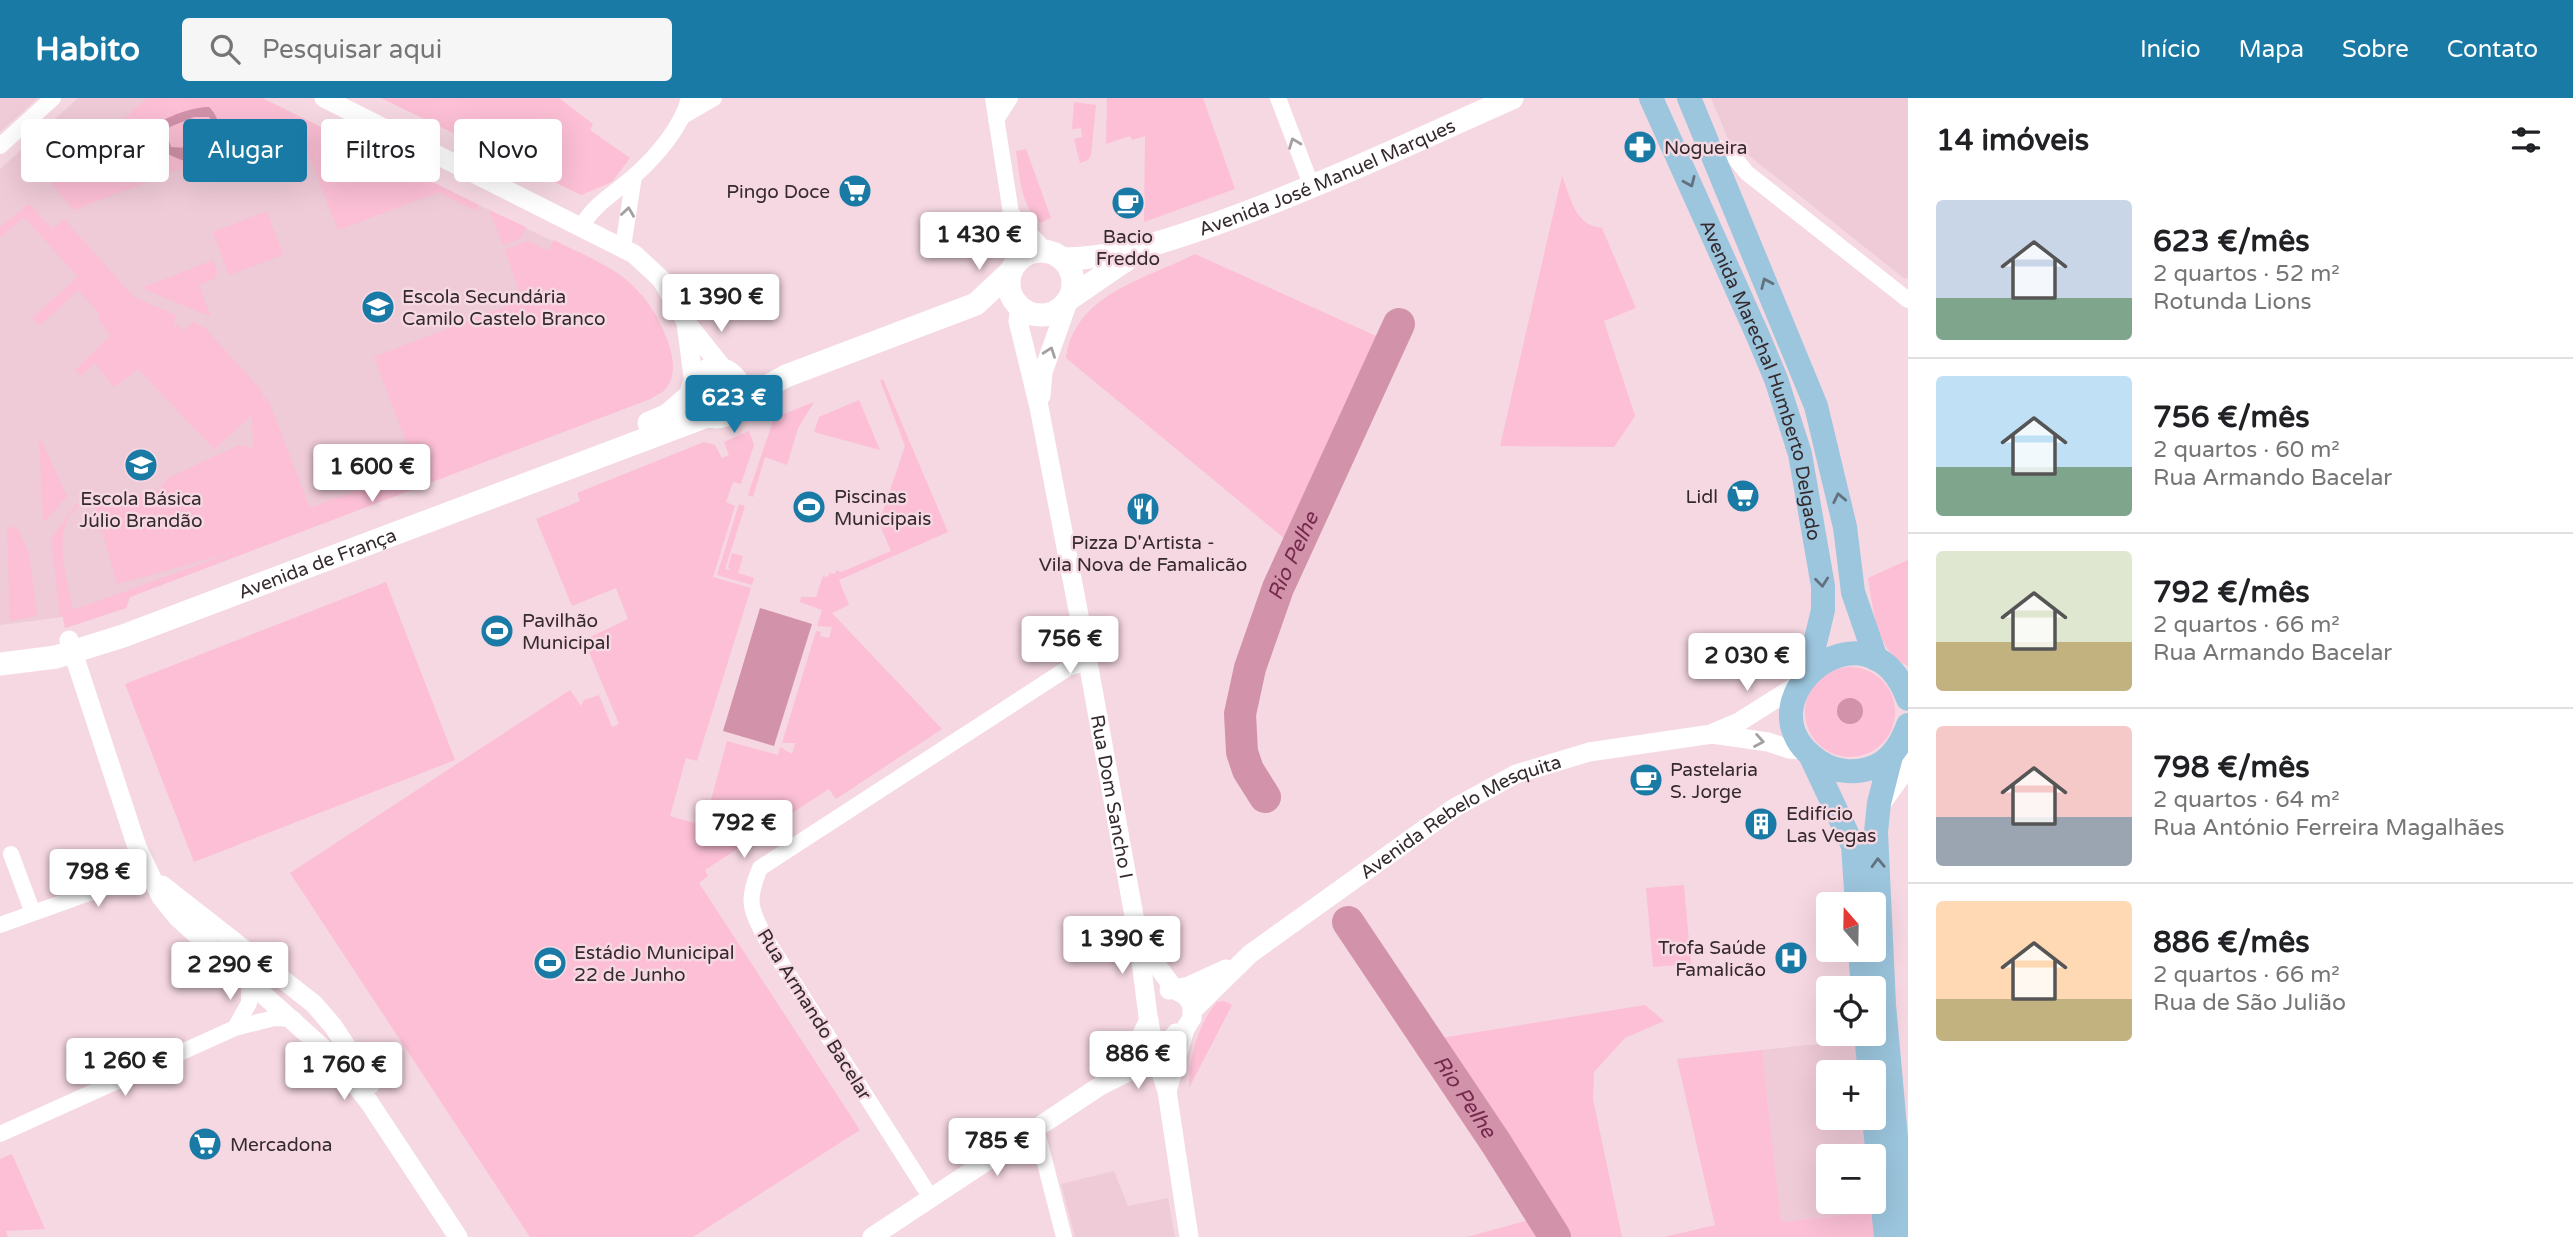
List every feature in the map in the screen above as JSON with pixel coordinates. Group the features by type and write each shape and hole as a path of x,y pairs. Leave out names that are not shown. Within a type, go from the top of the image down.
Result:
{"main road":[{"name":"Avenida José Manuel Marques","path":"1069,299 1140,250 1312,187 1512,98"},
{"name":"Avenida Marechal Humberto Delgado","path":"1651,98 1776,379 1800,454 1823,586 1823,610 1804,678 1793,701 1792,718 1796,735 1808,753 1853,846 1856,892"},
{"name":"Avenida Marechal Humberto Delgado","path":"1689,98 1816,406 1845,527 1853,592 1908,699"},
{"name":"Avenida José Manuel Marques","path":"1055,255 1140,250"},
{"path":"786,376 710,370 693,389 696,407 707,416 729,414 739,402 786,376 976,304 1028,253 1055,255 1072,274 1069,299 1060,309 1046,315 1032,314 1020,307 976,304"},
{"path":"1013,268 1009,287 1020,307"},
{"path":"729,373 740,388 739,402"},
{"name":"Avenida de França","path":"0,649 70,647 659,419 668,415 693,389"},
{"name":"Avenida de França","path":"0,664 70,647 707,416"},
{"path":"1804,678 1826,659 1847,653 1891,667"},
{"path":"1808,753 1826,766 1843,771 1860,771 1877,765 1904,744"},
{"path":"1904,744 1879,803 1876,832 1884,1005 1905,1237"},
{"path":"1875,1130 1886,1237"}],"street":[{"path":"0,146 53,98"},
{"path":"324,98 623,247 661,279 686,322 729,373"},
{"path":"683,116 689,98"},
{"path":"582,226 602,202 634,176 683,116 714,98"},
{"path":"993,98 1011,213 1013,268"},
{"path":"996,120 1010,98"},
{"path":"1278,98 1312,187"},
{"path":"1707,142 1733,156 1747,173 1908,300"},
{"path":"623,247 634,176"},
{"path":"1011,213 1055,255"},
{"name":"Rua Dom Sancho I","path":"1039,407 1043,372 1069,299"},
{"name":"Rua Dom Sancho I","path":"1020,307 1018,321 1039,407 1088,662 1138,938 1156,1058 1167,1091 1189,1237"},
{"path":"686,322 693,389"},
{"path":"70,647 146,869 178,918 334,1058 369,1102 458,1237"},
{"name":"Rua Armando Bacelar","path":"931,1198 766,939 752,912 749,897 760,868 1068,668 1088,662"},
{"name":"Avenida Rebelo Mesquita","path":"1175,990 1236,964 1454,808 1497,783 1533,767 1589,752 1712,734 1739,722 1804,678"},
{"name":"Avenida Rebelo Mesquita","path":"1712,734 1808,753"},
{"path":"10,854 33,913"},
{"path":"0,925 117,883 146,869"},
{"path":"146,869 323,1014 472,1237"},
{"name":"Rua Dom Sancho I","path":"1138,938 1175,990 1189,1000 1167,1091"},
{"path":"233,965 246,950"},
{"name":"Avenida Rebelo Mesquita","path":"1156,1058 1236,964"},
{"path":"1159,967 1182,978 1207,978"},
{"path":"235,1028 249,1003 249,982"},
{"path":"1100,1086 1136,1046 1156,995 1175,990"},
{"path":"1149,1013 1163,1033 1184,1024"},
{"path":"0,1135 235,1028 274,1018 299,1024 323,1014"},
{"path":"872,1237 1100,1086 1156,1058"},
{"path":"1035,1128 1064,1237"}],"shaded area":[{"path":"0,98 38,98 0,132"},
{"name":"Escola Secundária Camilo Castelo Branco","path":"78,98 262,98 305,119 183,119 183,182 307,182 307,120 321,127 321,182 432,182 619,274 644,297 657,317 672,356 670,381 664,391 650,399 130,597 126,608 65,628 63,617 0,625 0,169 21,150 21,182 169,182 169,119 55,119"},
{"path":"147,98 262,98 305,119 183,119 183,168 169,174 169,119 124,119"},
{"path":"381,98 559,98 593,124 590,130 630,158 612,182 581,195 554,182 562,182 562,119 454,119 454,133 440,127 440,119 424,119"},
{"path":"1107,98 1203,98 1235,189 1144,222 1145,136 1132,140 1130,136 1106,144"},
{"path":"1711,98 1908,98 1908,277 1905,279 1728,139"},
{"path":"1074,102 1096,105 1091,155 1088,160 1080,163 1074,139 1082,137 1081,128 1072,129"},
{"path":"209,107 217,119 194,117 183,119 183,122 169,127 169,119 165,119 189,110"},
{"path":"307,120 321,127 321,182 432,182 479,205 476,211 439,192 338,230 307,151"},
{"path":"169,141 171,147 183,147 183,160 169,154"},
{"path":"1026,149 1051,218 1040,223 1028,207 1020,180 1016,151"},
{"path":"1562,176 1575,210 1586,222 1602,228 1636,308 1604,321 1635,416 1614,447 1500,446"},
{"path":"53,182 147,182 74,210 51,184"},
{"path":"29,204 52,229 64,219 134,297 176,315 173,326 179,325 185,331 192,322 205,328 260,389 264,398 267,397 310,508 416,468 374,357 522,300 505,250 527,241 548,251 554,240 603,264 629,282 655,314 668,342 673,370 670,382 664,390 650,399 130,597 126,608 65,628 63,617 60,617 51,539 76,504 82,505 72,513 63,537 65,568 73,610 237,551 117,584 95,507 160,489 168,478 239,445 253,448 252,415 214,449 138,369 114,387 95,363 80,376 75,370 110,336 97,317 100,314 78,290 40,326 32,318 78,277 24,217 0,238 0,227"},
{"path":"489,210 526,227 521,238 503,245"},
{"path":"267,211 283,255 229,275 213,232"},
{"path":"1195,254 1385,340 1290,543 1066,358 1072,336 1083,318 1098,303 1135,281"},
{"path":"213,260 218,273 214,275 216,278 199,285 211,317 142,288"},
{"path":"717,379 726,383 730,392 726,401 717,405 708,401 704,392 708,383"},
{"name":"Estádio Municipal 22 de Junho","path":"883,379 948,532 839,580 849,605 832,613 942,729 836,799 829,789 705,870 708,876 699,883 860,1130 693,1237 530,1237 290,873 570,690 581,706 584,700 599,695 612,727 619,724 584,640 628,619 616,588 572,606 536,519 580,501 577,493 704,442 715,445 722,458 729,455 724,442 749,431 754,445 741,484 733,482 726,502 735,506 713,577 751,588 697,761 686,758 670,816 704,826 727,741 778,755 780,747 792,754 795,743 782,743 816,631 821,632 820,636 829,638 832,627 817,626 822,610 800,602 801,597 816,597 823,576 828,577 829,573 835,574 836,570 841,572 891,551 879,523 905,446 880,380"},
{"path":"859,400 880,450 814,432 819,417"},
{"path":"814,402 798,428 787,465 765,457 753,497 748,495 774,418"},
{"path":"39,435 67,496 45,522 43,520"},
{"path":"739,504 745,506 725,569 731,570 728,567 732,553 743,556 738,573 754,578 752,585 717,575"},
{"path":"16,526 29,553 37,616 10,621 7,529"},
{"path":"1908,560 1908,666 1897,660 1883,640 1874,615 1868,578"},
{"path":"386,582 455,760 194,862 125,684"},
{"path":"760,608 812,624 774,746 723,731"},
{"path":"1850,667 1867,670 1882,680 1892,695 1895,712 1892,729 1882,744 1867,754 1850,757 1833,754 1818,744 1808,729 1805,712 1808,695 1818,680 1833,670"},
{"path":"1850,698 1859,702 1863,711 1859,720 1850,724 1841,720 1837,711 1841,702"},
{"path":"1684,885 1691,964 1653,967 1646,888"},
{"path":"1224,1001 1232,1005 1189,1088 1199,1032 1217,1002"},
{"path":"1645,1005 1664,1021 1625,1038 1594,1072 1593,1099 1622,1237 1564,1237 1441,1038"},
{"path":"1816,1044 1857,1046 1858,1060 1816,1060 1816,1130 1866,1130 1867,1144 1816,1144 1816,1214 1855,1214 1781,1222 1762,1050"},
{"path":"1762,1050 1781,1222 1874,1214 1876,1237 1664,1237 1715,1225 1677,1059"},
{"path":"12,1154 45,1229 6,1231 8,1237 0,1237 0,1159"},
{"path":"1114,1171 1128,1206 1168,1198 1175,1237 1075,1237 1061,1184"},
{"path":"1536,1218 1547,1237 1467,1237"}],"waterway":[{"name":"Rio Pelhe","path":"1265,797 1248,770 1242,752 1240,714 1250,668 1278,588 1399,324"},
{"name":"Rio Pelhe","path":"1348,922 1496,1143 1555,1237"}],"place":[{"name":"Nogueira","path":"1640,147"},
{"name":"Pingo Doce","path":"855,191"},
{"name":"Bacio Freddo","path":"1128,203"},
{"name":"Escola Secundária Camilo Castelo Branco","path":"378,307"},
{"name":"Escola Básica Júlio Brandão","path":"141,465"},
{"name":"Lidl","path":"1743,496"},
{"name":"Piscinas Municipais","path":"809,507"},
{"name":"Pizza D'Artista - Vila Nova de Famalicão","path":"1143,509"},
{"name":"Pavilhão Municipal","path":"497,631"},
{"name":"Pastelaria S. Jorge","path":"1646,780"},
{"name":"Edifício Las Vegas","path":"1761,824"},
{"name":"Trofa Saúde Famalicão","path":"1791,958"},
{"name":"Estádio Municipal 22 de Junho","path":"550,963"},
{"name":"Mercadona","path":"205,1144"}]}
